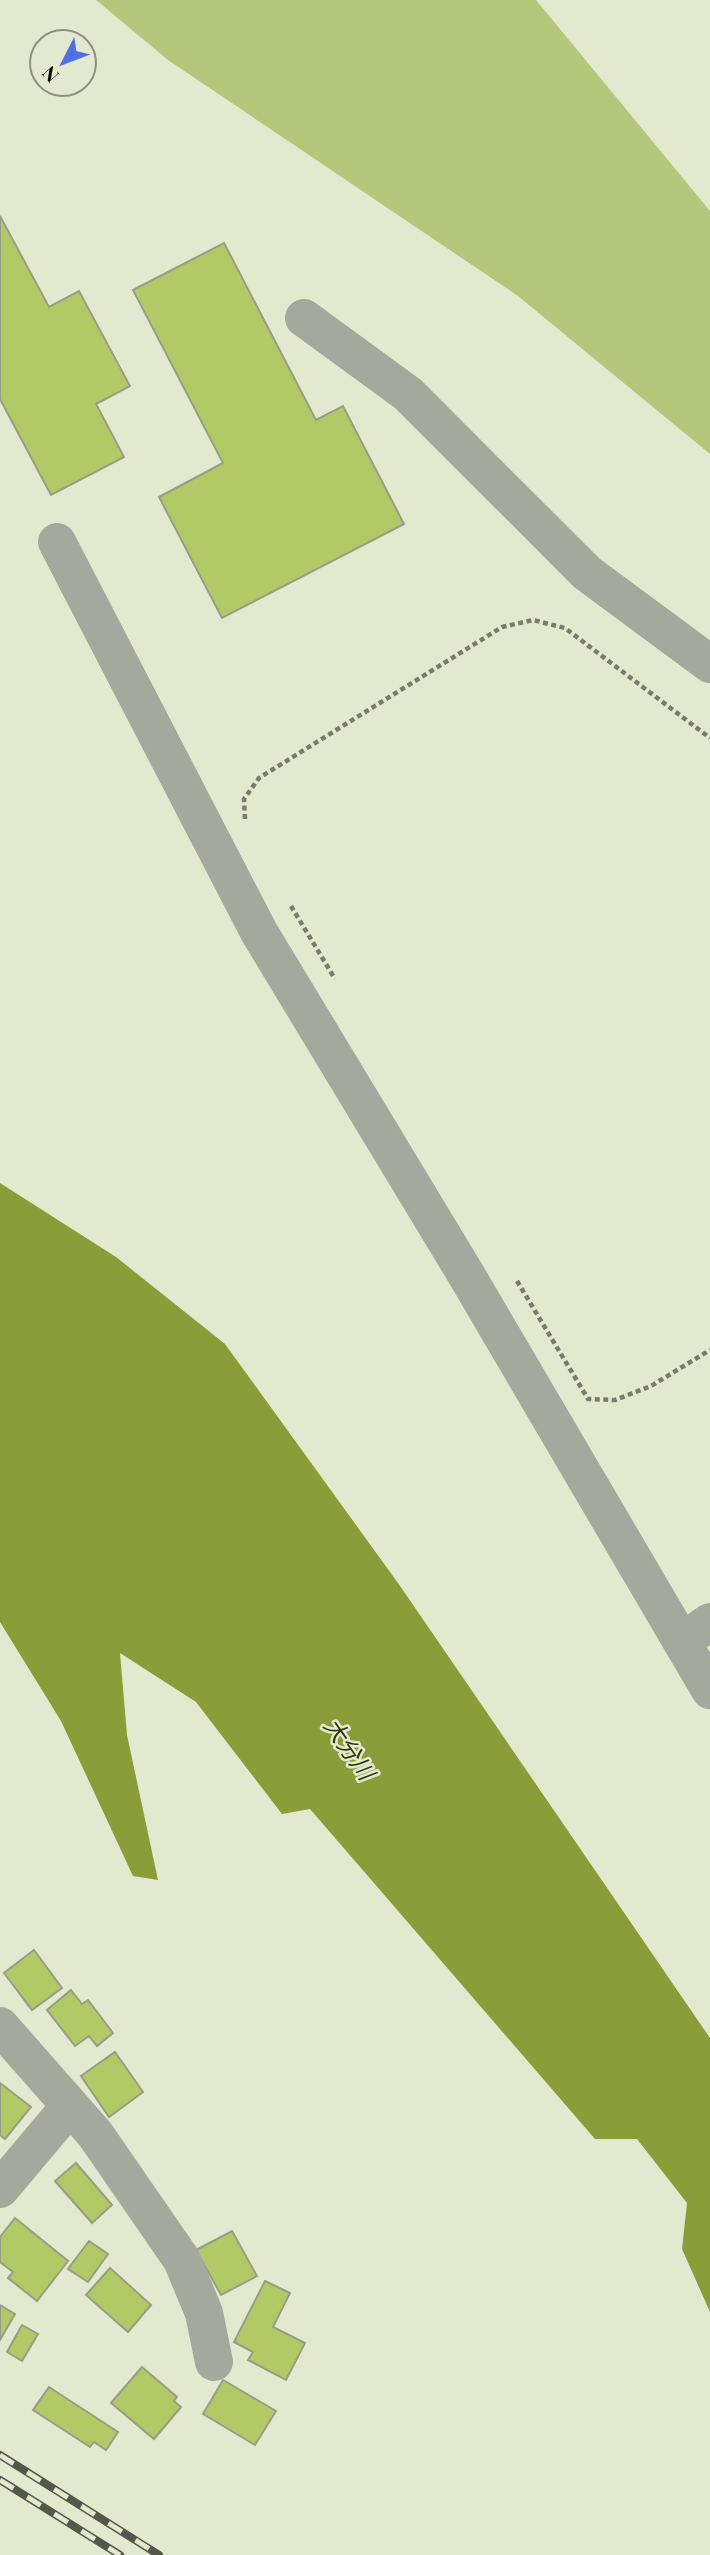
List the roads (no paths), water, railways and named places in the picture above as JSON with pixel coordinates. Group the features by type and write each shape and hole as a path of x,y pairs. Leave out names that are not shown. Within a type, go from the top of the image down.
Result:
{"street":[{"path":"304,318 408,394 587,573 710,664"},
{"path":"57,542 259,932 464,1270 696,1632 710,1690"},
{"path":"0,2026 95,2134 182,2260 204,2313 214,2362"},
{"path":"0,2189 71,2106"}],"water":[{"name":"大分川","path":"0,1183 116,1257 225,1344 398,1583 710,2038 710,2312 682,2249 687,2203 637,2139 595,2139 310,1809 282,1814 196,1702 120,1653 127,1735 158,1880 133,1876 61,1721 0,1622"}],"railway":[{"path":"0,2455 159,2555"},
{"path":"0,2480 120,2555"}]}
